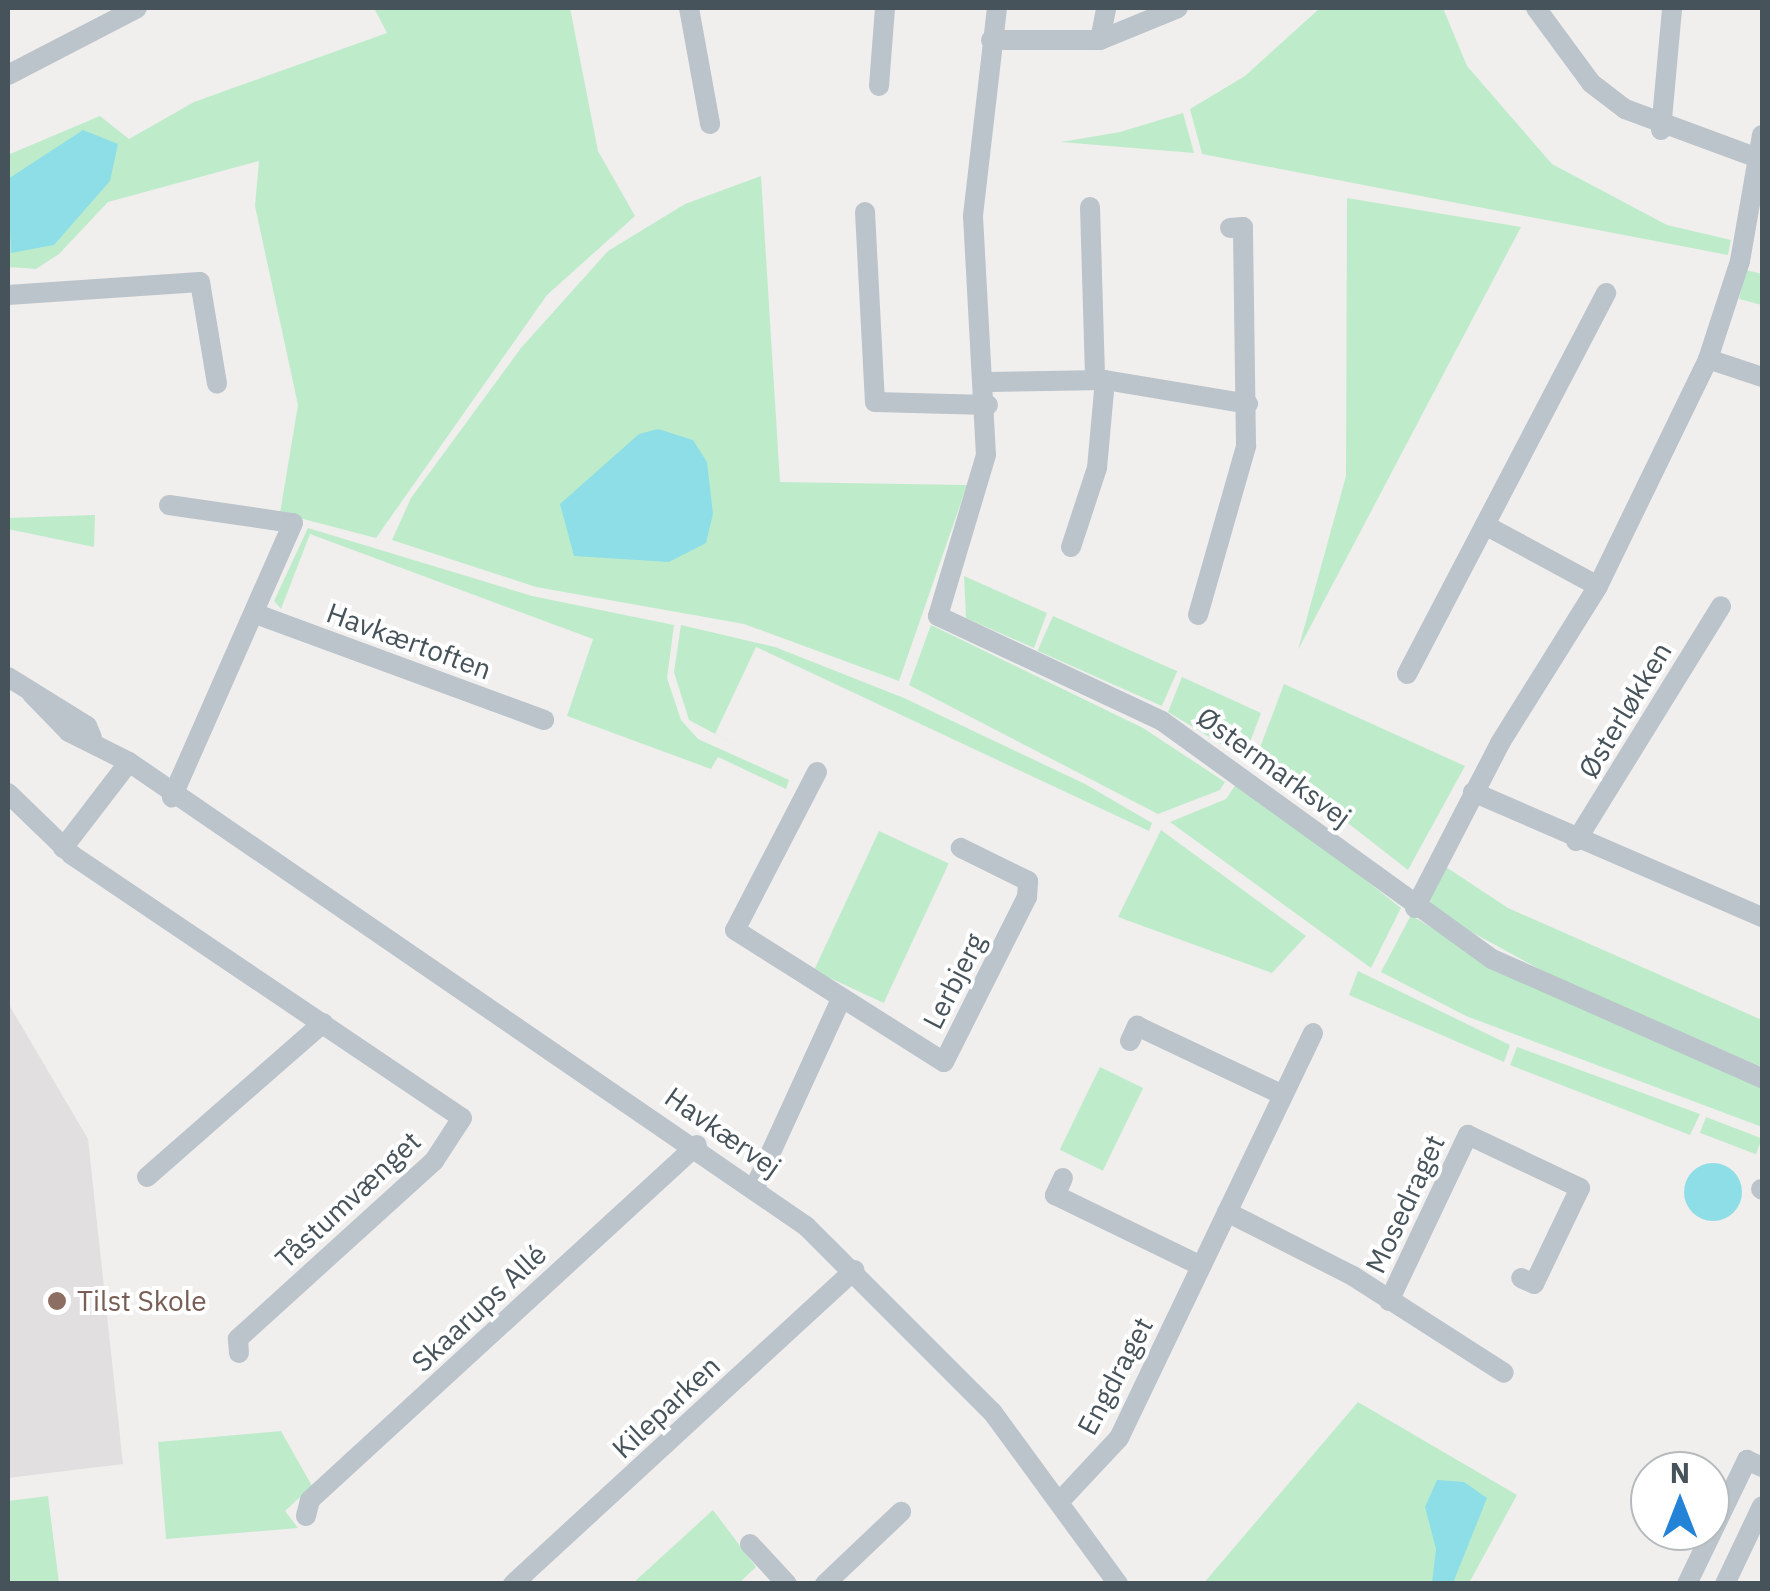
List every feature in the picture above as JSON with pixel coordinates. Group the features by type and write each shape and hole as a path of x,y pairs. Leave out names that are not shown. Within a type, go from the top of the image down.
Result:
{"street":[{"path":"82,8 91,28"},
{"path":"8,75 91,28 136,8"},
{"path":"688,8 710,124"},
{"path":"879,86 885,8"},
{"name":"Østermarksvej","path":"997,8 974,216 988,406 972,515 938,616 1162,721 1415,908 1492,960 1762,1078"},
{"path":"1100,40 1106,8"},
{"path":"991,40 1100,40 1178,8"},
{"path":"1536,8 1591,83 1661,130 1760,159"},
{"path":"1661,130 1672,8"},
{"path":"1415,908 1473,792 1598,586 1708,359 1760,159 1762,136"},
{"path":"1071,547 1097,468 1100,380 1090,208"},
{"path":"865,212 875,402 988,406"},
{"path":"1198,615 1236,504 1248,404 1243,228 1230,228"},
{"path":"8,295 200,282 216,384"},
{"path":"1407,674 1606,293"},
{"path":"1708,359 1762,377"},
{"path":"988,382 1100,380 1248,404"},
{"path":"176,792 293,522 177,499"},
{"path":"1485,525 1598,586"},
{"name":"Østerløkken","path":"1576,841 1721,606"},
{"name":"Havkærtoften","path":"256,614 544,720"},
{"name":"Havkærvej","path":"8,677 87,726 92,738 755,1187 855,1270 993,1413 1061,1500 1111,1581"},
{"path":"62,848 129,762"},
{"name":"Lerbjerg","path":"816,772 734,930 944,1062 1027,898 1028,881 961,848"},
{"path":"1473,792 1576,841 1762,917"},
{"name":"Tåstumvænget","path":"8,793 62,848 462,1118 427,1168 238,1339 239,1353"},
{"path":"755,1187 840,1000"},
{"path":"147,1177 323,1024"},
{"path":"1130,1042 1137,1026 1283,1095"},
{"name":"Engdraget","path":"1061,1500 1119,1438 1313,1032"},
{"name":"Mosedraget","path":"1389,1301 1468,1136 1580,1188 1534,1284 1520,1278"},
{"name":"Skaarups Allé","path":"306,1516 310,1500 697,1146"},
{"path":"1063,1178 1055,1195 1202,1266"},
{"name":"Mosedraget","path":"1228,1212 1353,1276 1504,1373"},
{"name":"Kileparken","path":"513,1584 855,1270"},
{"path":"1687,1584 1747,1460 1762,1467"},
{"path":"1725,1584 1757,1530 1762,1506"},
{"path":"824,1584 901,1512"},
{"path":"750,1544 787,1584"}],"shaded area":[{"name":"Tilst Skole","path":"8,1003 88,1139 123,1464 8,1478"}],"green space":[{"path":"374,8 570,8 598,151 635,216 547,295 376,538 280,513 298,405 255,206 259,161 108,202 59,254 36,269 8,267 10,154 100,116 129,139 194,102 387,33"},
{"path":"1320,8 1443,8 1467,66 1552,164 1667,225 1731,240 1728,255 1202,154 1190,109 1245,76"},
{"path":"1183,113 1194,153 1061,142 1120,132"},
{"path":"761,176 780,482 967,485 899,681 744,624 536,587 392,540 411,498 521,348 608,251 685,204"},
{"path":"1347,198 1521,227 1298,650 1346,476"},
{"path":"1746,270 1762,274 1762,305 1739,299"},
{"path":"95,515 94,547 8,529 8,518"},
{"path":"308,528 532,596 674,625 667,678 681,720 698,739 789,780 786,789 718,757 711,769 567,716 593,639 310,534 281,609 274,601"},
{"path":"964,576 1047,613 1034,648 966,618"},
{"path":"1053,616 1177,671 1162,706 1038,651"},
{"path":"681,625 775,647 904,698 1085,784 1152,823 1149,831 756,647 715,734 689,720 674,672"},
{"path":"931,625 1143,728 1225,782 1220,790 1158,814 909,685"},
{"path":"1182,677 1261,713 1244,758 1168,712"},
{"path":"1284,684 1465,766 1408,870 1258,753"},
{"path":"1239,780 1401,908 1371,968 1170,822 1226,799"},
{"path":"1161,830 1306,936 1272,973 1118,917"},
{"path":"879,831 949,864 884,1003 814,971"},
{"path":"1446,867 1508,908 1762,1020 1762,1067 1563,982 1433,911 1429,896"},
{"path":"1411,915 1510,977 1762,1086 1762,1127 1466,1016 1381,972"},
{"path":"1358,971 1510,1045 1504,1062 1349,995"},
{"path":"1517,1047 1700,1114 1690,1135 1510,1065"},
{"path":"1100,1067 1143,1088 1103,1171 1060,1150"},
{"path":"1706,1117 1762,1138 1756,1154 1700,1133"},
{"path":"1358,1402 1517,1495 1469,1583 1203,1584"},
{"path":"281,1431 312,1486 285,1511 298,1528 166,1539 158,1442"},
{"path":"48,1496 59,1583 8,1583 8,1501"},
{"path":"713,1510 756,1567 739,1583 632,1584"}],"water":[{"path":"83,130 118,144 110,181 54,245 11,253 8,179"},
{"path":"658,429 693,440 707,462 713,514 706,543 669,562 574,556 560,504 639,434"},
{"path":"1713,1163 1733,1172 1742,1192 1733,1212 1713,1221 1693,1212 1684,1192 1693,1172"},
{"path":"1437,1480 1464,1482 1487,1498 1453,1583 1432,1583 1436,1549 1425,1507"}],"place":[{"name":"Tilst Skole","path":"57,1301"}]}
